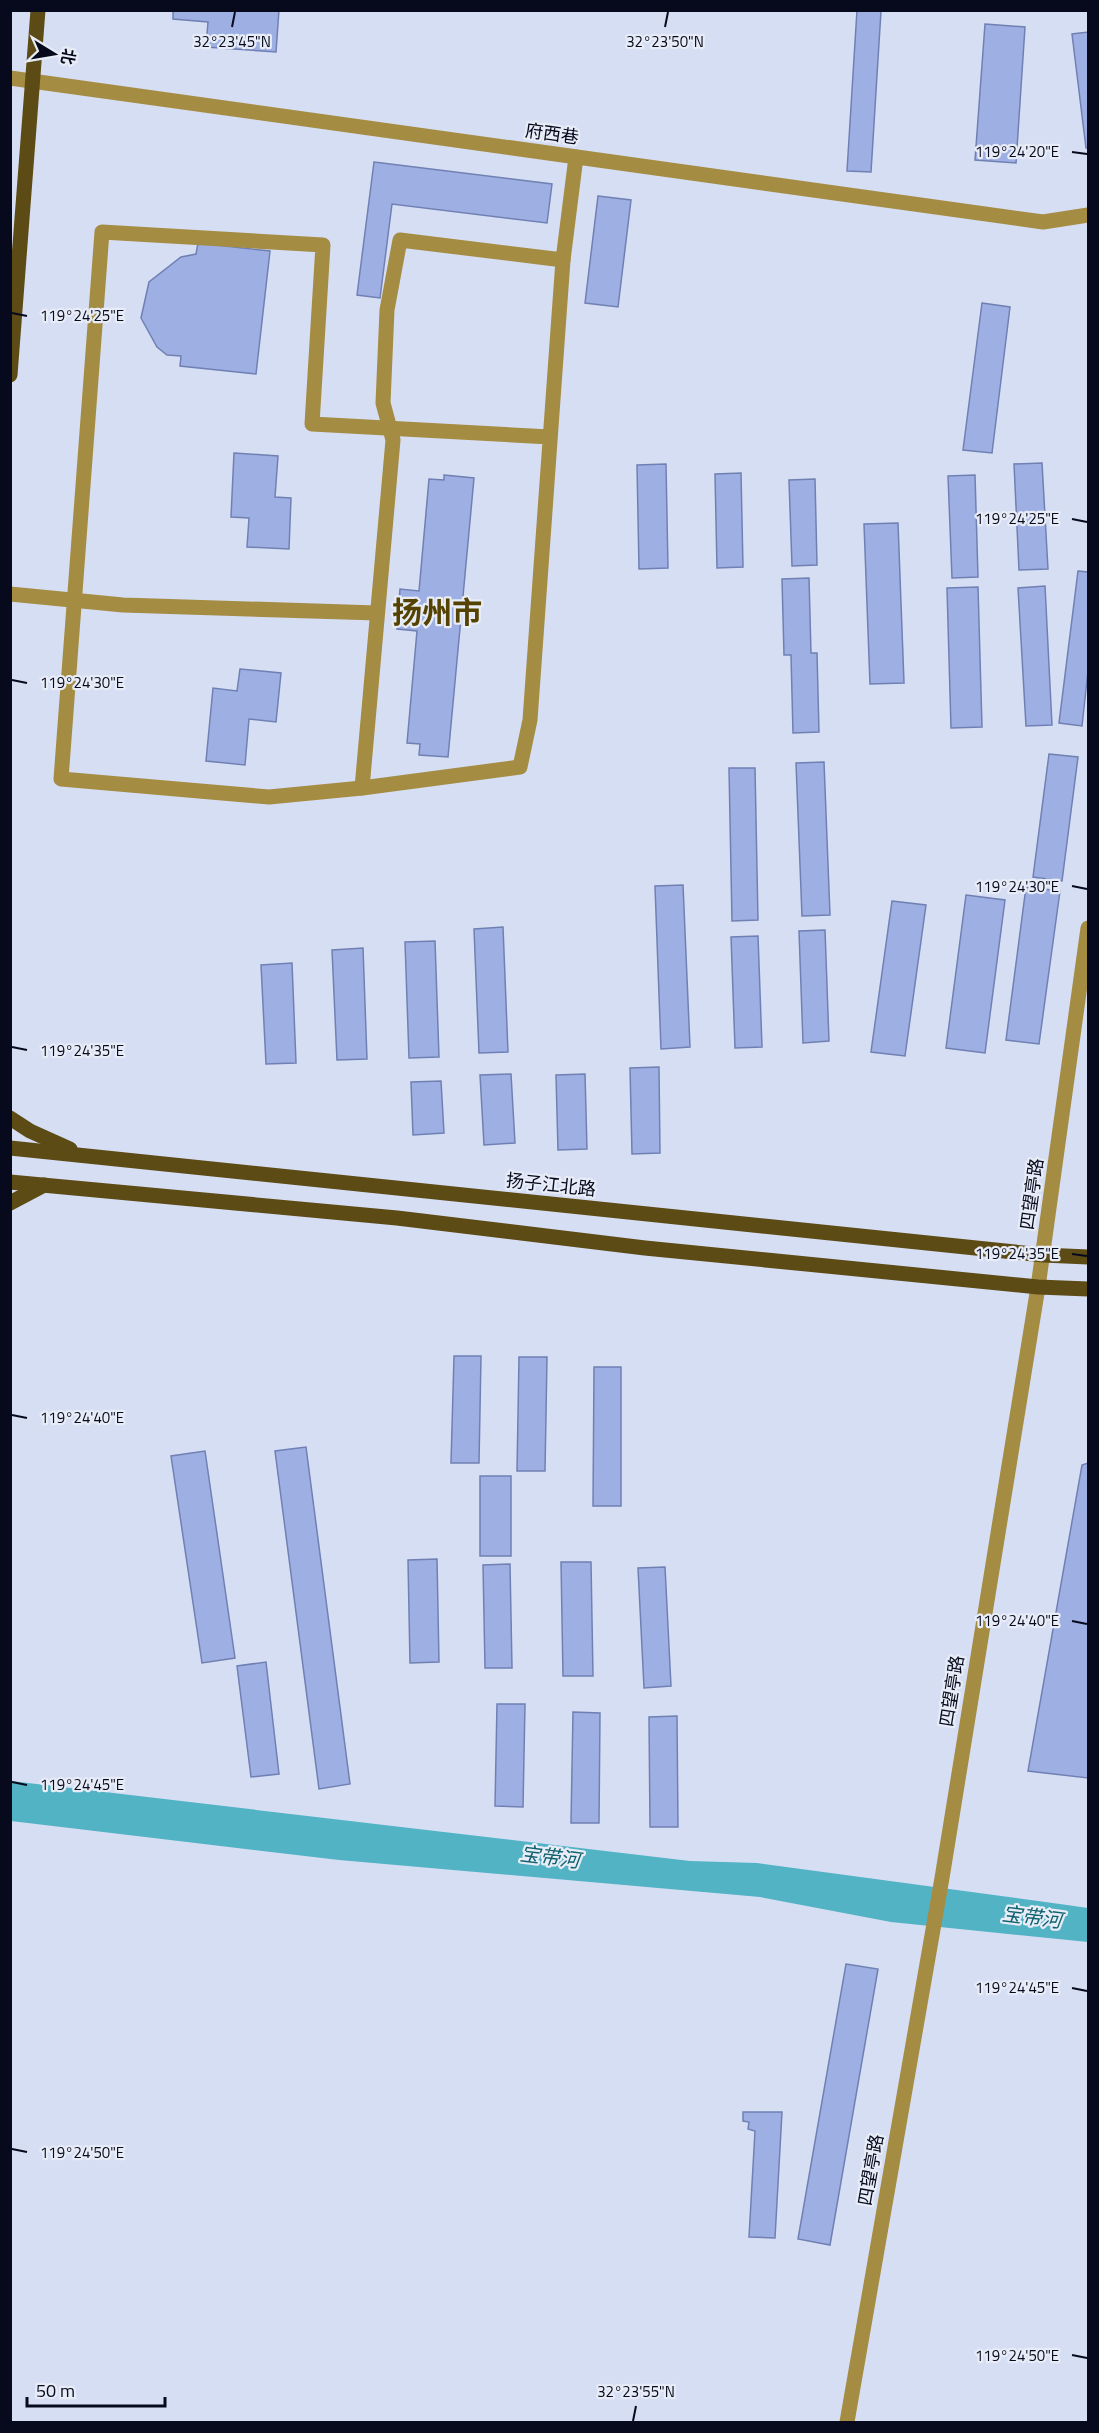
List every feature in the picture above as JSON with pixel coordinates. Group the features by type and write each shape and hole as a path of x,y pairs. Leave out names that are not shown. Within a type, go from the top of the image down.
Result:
{"main road":[{"path":"10,375 38,10"},
{"path":"10,1118 30,1131 84,1156"},
{"name":"扬子江北路","path":"10,1148 1043,1256 1089,1257"},
{"path":"10,1182 397,1218 645,1248 1038,1287 1089,1289"},
{"path":"10,1203 44,1185"}],"street":[{"name":"府西巷","path":"10,78 1043,222 1089,215"},
{"path":"550,437 312,424 323,245 102,232 61,779 269,797 362,789 520,767 530,720 563,260 576,157"},
{"path":"362,789 393,440 382,403 387,310 400,240 563,260"},
{"path":"10,594 123,605 377,613"},
{"name":"四望亭路","path":"847,2422 942,1878 1038,1287 1089,928"}],"water":[{"name":"宝带河","path":"11,1781 690,1861 757,1863 1088,1908 1088,1942 891,1922 760,1897 339,1860 11,1821"}],"building":[{"path":"173,10 279,10 276,52 206,47 208,22 173,19"},
{"path":"857,10 881,11 871,172 847,171"},
{"path":"985,24 1025,27 1016,163 975,160"},
{"path":"1088,32 1088,148 1086,148 1072,34"},
{"path":"374,162 552,184 547,223 392,204 380,298 357,295"},
{"path":"598,196 631,200 618,307 585,303"},
{"path":"198,243 270,251 256,374 180,366 181,356 167,355 157,347 141,318 149,282 181,257 196,254"},
{"path":"982,303 1010,307 992,453 963,450"},
{"path":"234,453 278,456 275,497 291,498 289,549 247,547 249,518 231,517"},
{"path":"1042,463 1048,569 1019,570 1014,464"},
{"path":"666,464 668,568 639,569 637,465"},
{"path":"741,473 743,567 717,568 715,474"},
{"path":"444,475 474,478 448,757 419,755 420,744 407,743 417,631 397,629 400,589 419,591 429,479 444,480"},
{"path":"975,475 978,577 952,578 948,476"},
{"path":"815,479 817,565 792,566 789,480"},
{"path":"898,523 904,683 870,684 864,524"},
{"path":"1078,571 1088,572 1088,671 1082,726 1059,723"},
{"path":"809,578 811,653 817,653 819,732 793,733 791,655 784,655 782,579"},
{"path":"1045,586 1052,725 1026,726 1018,588"},
{"path":"978,587 982,727 951,728 947,588"},
{"path":"240,669 281,673 276,722 249,719 245,765 206,761 213,688 237,691"},
{"path":"1049,754 1078,757 1062,881 1033,877"},
{"path":"824,762 830,915 802,916 796,763"},
{"path":"729,768 755,768 758,920 732,921"},
{"path":"683,885 690,1047 661,1049 655,886"},
{"path":"1026,887 1060,891 1039,1044 1006,1040"},
{"path":"966,895 1005,900 985,1053 946,1048"},
{"path":"892,901 926,905 905,1056 871,1052"},
{"path":"503,927 508,1052 479,1053 474,929"},
{"path":"825,930 829,1041 803,1043 799,931"},
{"path":"758,936 762,1047 735,1048 731,937"},
{"path":"435,941 439,1057 409,1058 405,942"},
{"path":"363,948 367,1059 337,1060 332,950"},
{"path":"292,963 296,1063 266,1064 261,965"},
{"path":"659,1067 660,1153 632,1154 630,1068"},
{"path":"511,1074 515,1143 484,1145 480,1075"},
{"path":"585,1074 587,1149 558,1150 556,1075"},
{"path":"441,1081 444,1133 413,1135 411,1082"},
{"path":"454,1356 481,1356 479,1463 451,1463"},
{"path":"519,1357 547,1357 545,1471 517,1471"},
{"path":"594,1367 621,1367 621,1506 593,1506"},
{"path":"306,1447 350,1784 319,1789 275,1451"},
{"path":"205,1451 235,1658 202,1663 171,1456"},
{"path":"1088,1463 1088,1778 1028,1771 1082,1465"},
{"path":"480,1476 511,1476 511,1556 480,1556"},
{"path":"437,1559 439,1662 410,1663 408,1560"},
{"path":"561,1562 591,1562 593,1676 563,1676"},
{"path":"510,1564 512,1668 485,1668 483,1565"},
{"path":"665,1567 671,1686 644,1688 638,1568"},
{"path":"266,1662 279,1774 251,1777 237,1666"},
{"path":"497,1704 525,1704 523,1807 495,1806"},
{"path":"573,1712 600,1713 599,1823 571,1823"},
{"path":"677,1716 678,1827 650,1827 649,1717"},
{"path":"846,1964 878,1969 830,2245 798,2239"},
{"path":"743,2112 782,2112 775,2238 749,2237 755,2131 748,2129 749,2122 743,2121"}],"district":[{"name":"扬州市","path":"437,613"}]}
